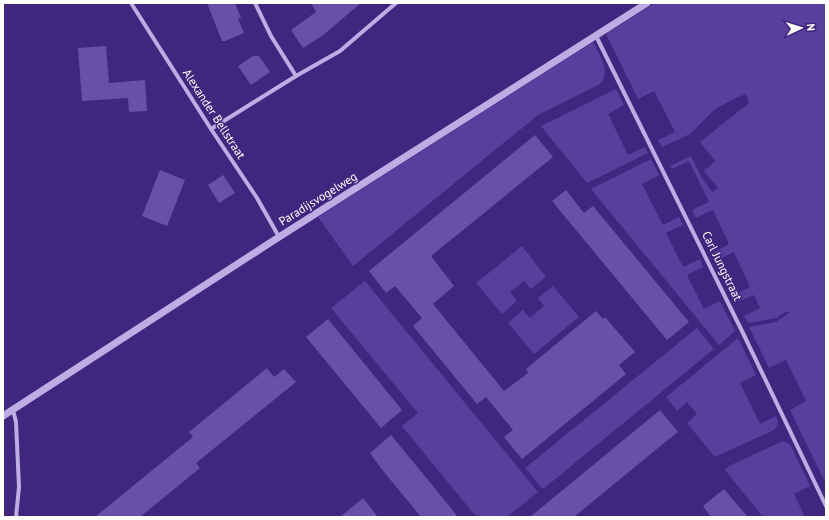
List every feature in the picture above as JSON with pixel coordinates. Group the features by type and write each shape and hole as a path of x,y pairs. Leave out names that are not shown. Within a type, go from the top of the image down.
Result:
{"street":[{"name":"Alexander Bellstraat","path":"131,3 257,198 279,237"},
{"path":"255,3 271,36 296,76"},
{"path":"212,129 296,76 340,51 396,3"},
{"name":"Paradijsvogelweg","path":"3,416 279,237 648,3"},
{"name":"Carl Jungstraat","path":"596,36 619,79 735,316 826,506"},
{"path":"13,410 16,422 19,487 16,517"}],"shaded area":[{"path":"655,3 826,3 826,479 824,480 790,410 806,401 786,360 769,368 749,327 776,322 789,313 787,311 776,318 748,323 744,316 760,308 754,295 737,302 734,295 750,287 734,252 717,260 713,253 729,244 713,210 696,218 692,210 709,202 689,161 672,169 670,166 691,156 702,178 712,192 718,188 704,171 715,161 700,142 749,103 746,94 715,109 690,134 662,147 658,140 675,132 654,91 638,99 606,34"},
{"path":"593,42 605,68 605,74 600,84 538,115 353,266 318,217"},
{"path":"616,89 624,105 608,114 628,155 645,147 648,153 587,183 541,126"},
{"path":"651,159 659,175 642,184 663,225 679,217 683,225 666,233 683,267 700,259 703,267 687,275 704,309 720,301 735,331 719,345 591,189"},
{"path":"522,246 546,277 531,289 524,281 510,292 517,301 502,314 476,283"},
{"path":"365,281 538,492 507,517 479,517 473,513 402,426 418,413 331,308"},
{"path":"553,286 579,317 534,354 508,323 523,310 530,318 544,306 538,298"},
{"path":"697,328 714,349 543,489 525,468"},
{"path":"738,338 756,375 740,383 760,424 776,416 778,423 774,430 715,457 687,423 697,414 687,402 677,411 666,397"},
{"path":"783,441 791,446 810,486 794,494 805,517 763,517 725,470 729,466"}],"building":[{"path":"207,3 235,3 241,18 238,19 244,33 222,41"},
{"path":"311,3 361,3 322,36 303,48 291,30 316,12"},
{"path":"106,46 109,83 145,80 147,111 129,112 128,98 82,101 78,48"},
{"path":"253,56 259,56 270,72 251,85 238,66"},
{"path":"535,135 553,157 431,256 454,286 433,304 504,391 528,373 526,369 596,311 603,319 605,317 635,352 619,365 626,374 522,459 504,437 513,430 486,397 477,404 413,326 422,318 395,286 386,293 369,271"},
{"path":"160,170 185,180 167,226 142,216"},
{"path":"223,175 235,193 219,203 208,185"},
{"path":"566,190 584,213 593,206 689,322 667,340 552,201"},
{"path":"328,319 402,410 381,428 306,337"},
{"path":"267,368 274,377 284,369 296,382 196,463 200,468 140,517 95,517 193,437 189,432"},
{"path":"660,410 678,432 574,517 530,517"},
{"path":"391,435 458,517 421,517 380,467 370,453"},
{"path":"724,489 748,517 711,517 703,506"},
{"path":"363,498 378,517 340,517"}]}
